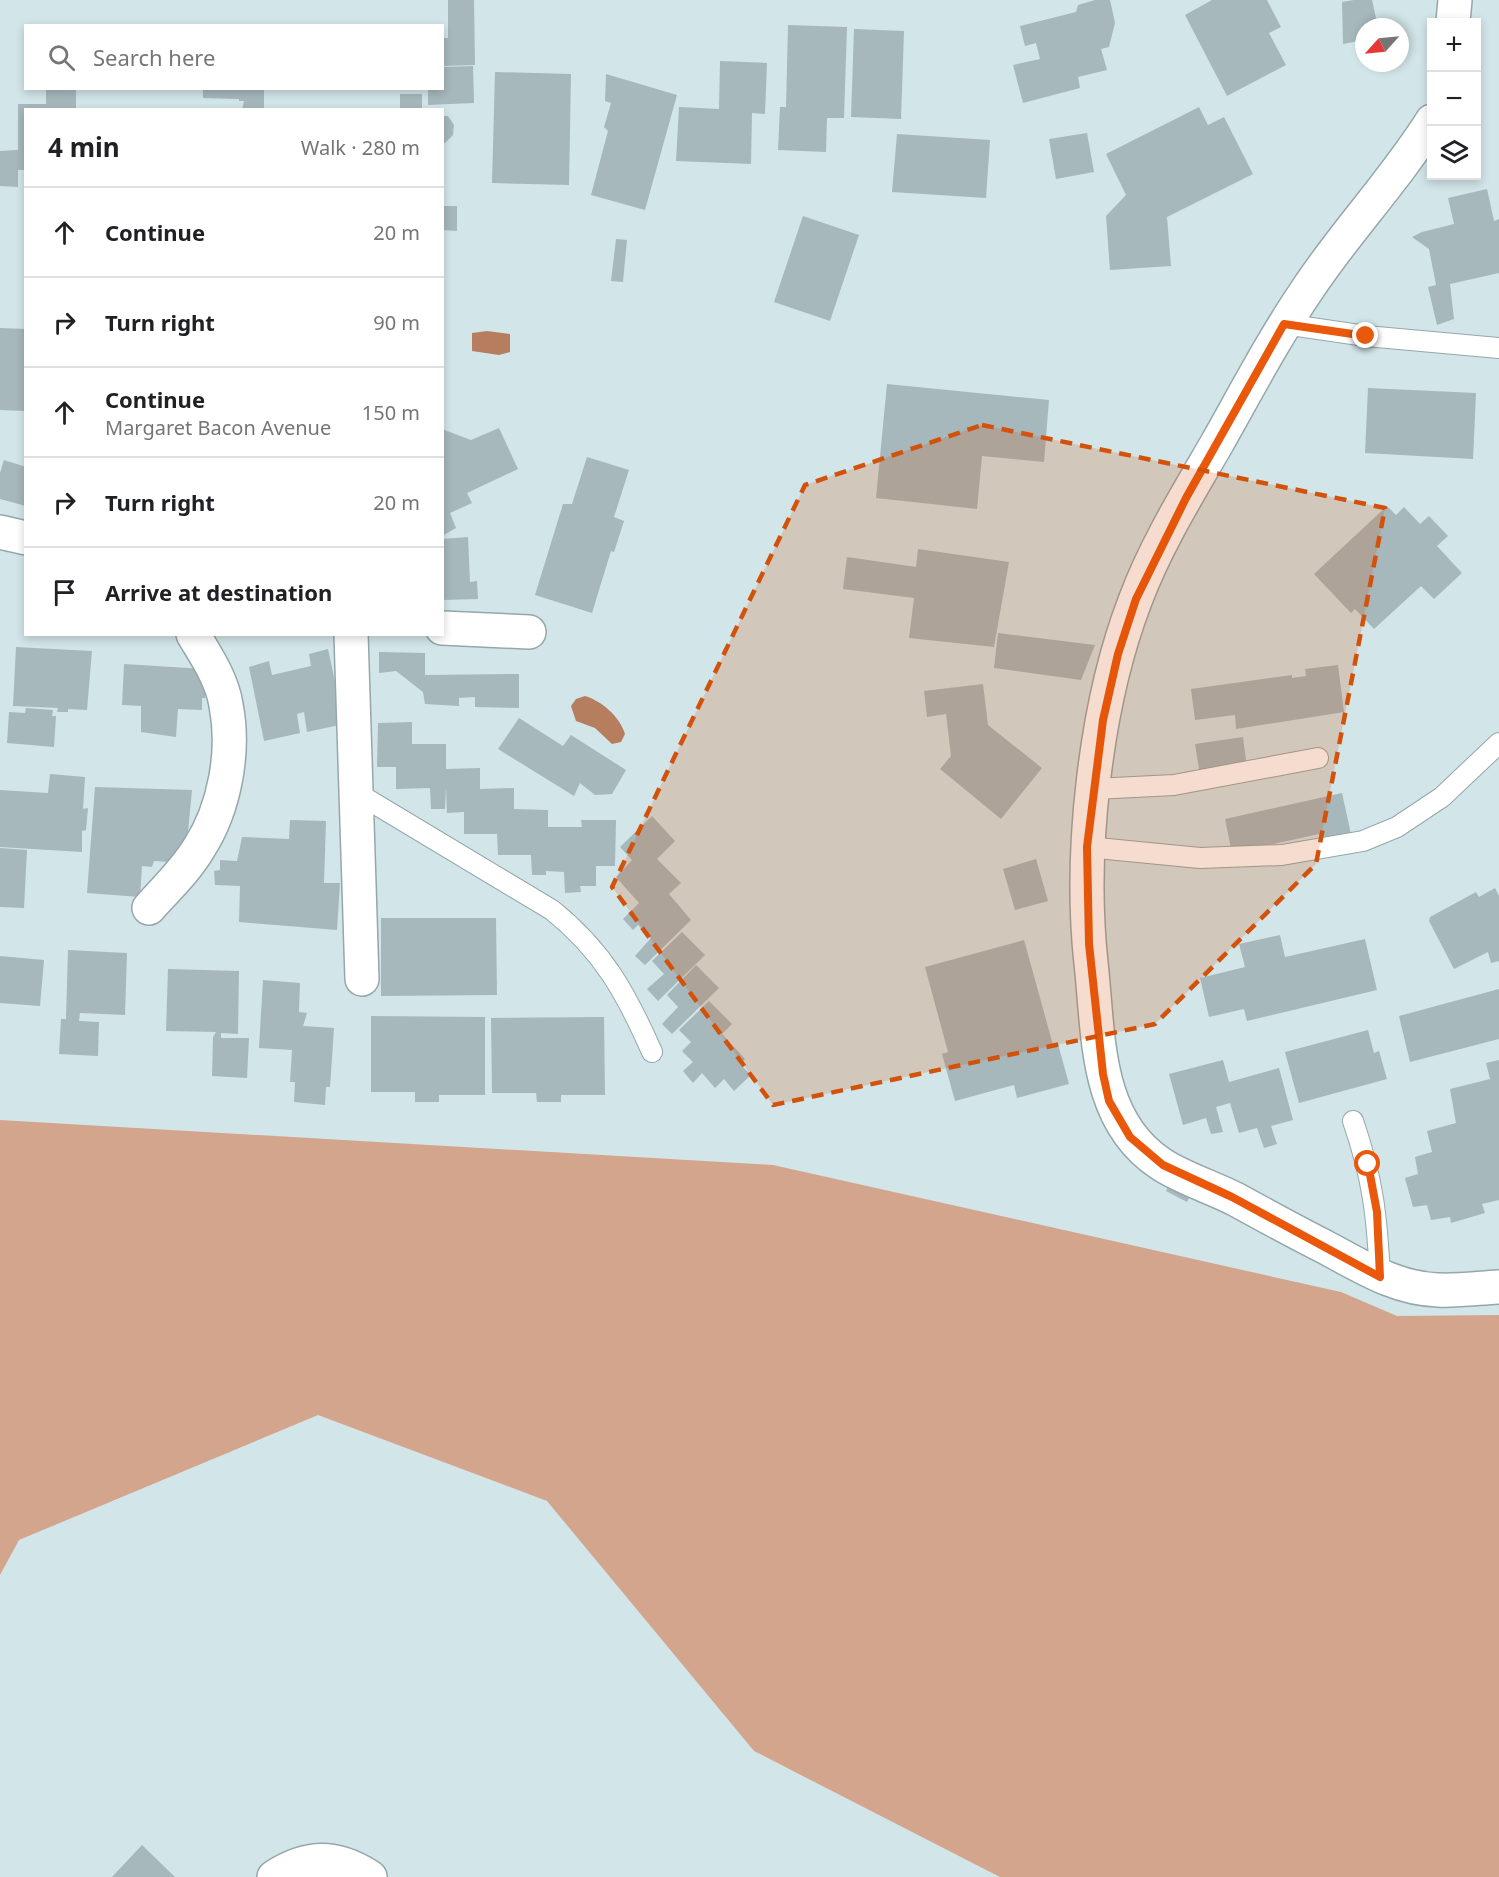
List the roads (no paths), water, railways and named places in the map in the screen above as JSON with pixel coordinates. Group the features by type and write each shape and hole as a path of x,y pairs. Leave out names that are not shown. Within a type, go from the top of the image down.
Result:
{"street":[{"path":"1454,18 1455,0"},
{"path":"1428,126 1398,170 1312,282 1284,324 1186,498 1136,599 1118,654 1103,720 1087,847 1089,944 1103,1074 1109,1101 1130,1137 1146,1152 1163,1165 1232,1197 1380,1277 1437,1290 1499,1287"},
{"path":"0,532 24,538"},
{"path":"444,628 530,632"},
{"path":"149,908 200,848 225,782 230,744 226,704 218,677 194,636"},
{"path":"351,636 362,979"},
{"path":"274,1877 290,1867 322,1860 340,1862 370,1877"}],"lane":[{"path":"1284,324 1366,336 1499,348"},
{"path":"1087,847 1200,858 1282,855 1363,841 1397,827 1442,797 1499,743"},
{"path":"1094,789 1174,785 1318,758"},
{"path":"357,793 552,910 575,929 597,952 616,978 652,1052"},
{"path":"1353,1121 1368,1164 1377,1212 1380,1277"}]}
